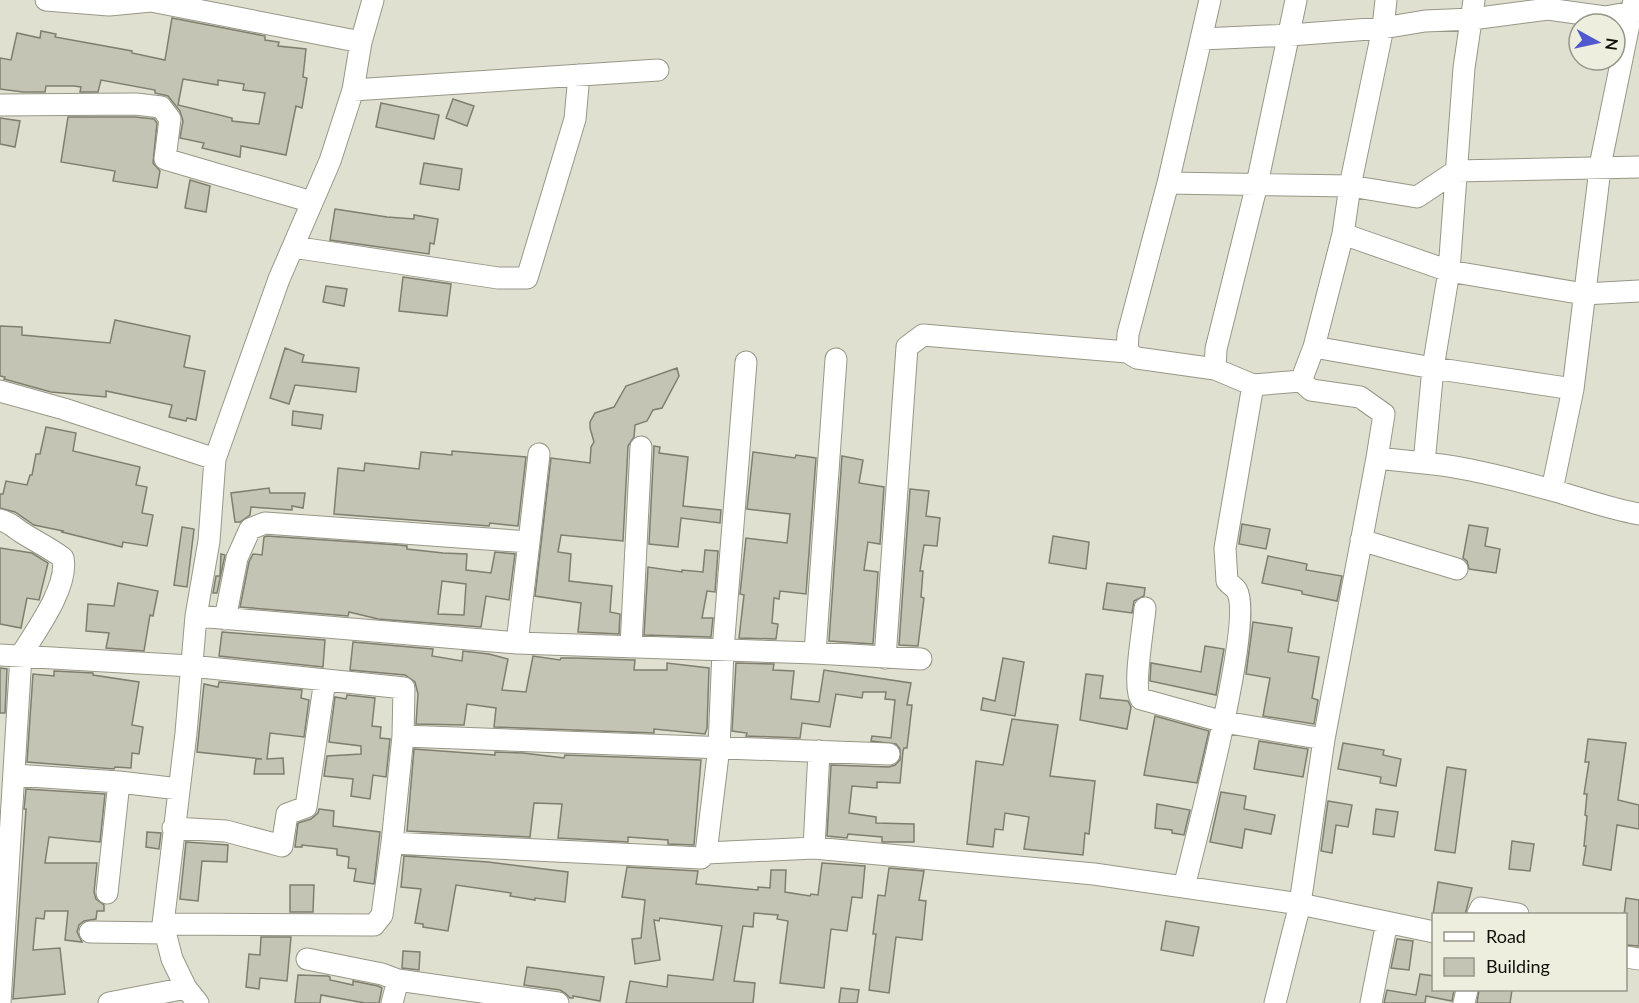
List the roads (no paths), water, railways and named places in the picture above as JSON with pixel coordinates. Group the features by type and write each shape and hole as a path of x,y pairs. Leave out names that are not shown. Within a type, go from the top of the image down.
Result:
{"street":[{"path":"46,0 151,1 361,42"},
{"path":"109,1003 192,996 172,959 164,928 173,828 186,733 196,616 209,541 215,459 279,279 330,161 353,90 361,42 373,0"},
{"path":"1127,352 1128,334 1168,183 1210,0"},
{"path":"1215,369 1216,349 1257,184 1296,0"},
{"path":"1301,381 1314,347 1343,234 1350,186 1383,28 1386,0"},
{"path":"1202,39 1383,28 1473,10 1549,4 1605,17 1635,8 1600,170 1573,389 1552,490"},
{"path":"1424,463 1433,369 1449,271 1464,68 1473,10"},
{"path":"353,90 658,70"},
{"path":"293,247 498,278 527,278 575,118 579,75"},
{"path":"0,105 136,104 161,107 170,119 165,159 312,202"},
{"path":"1168,183 1350,186 1418,197 1456,171 1639,168"},
{"path":"1343,234 1449,271 1584,294 1639,291"},
{"path":"885,658 907,348 923,335 1127,352 1137,358 1215,369 1253,385 1301,381 1311,390 1360,397 1384,414 1324,739 1300,904 1275,1003"},
{"path":"1314,347 1433,369 1573,389"},
{"path":"815,653 836,358"},
{"path":"706,854 719,747 723,650 746,362"},
{"path":"1184,887 1224,722 1240,615 1237,591 1227,581 1224,548 1253,385"},
{"path":"0,391 64,409 215,459"},
{"path":"631,646 641,447"},
{"path":"517,643 539,454"},
{"path":"1377,458 1444,465 1552,490 1619,511 1639,514"},
{"path":"0,520 7,521 21,532 49,547 63,558 65,566 61,582 43,620 21,655 14,775 4,856 0,1003"},
{"path":"225,619 237,558 250,529 265,523 529,542"},
{"path":"209,541 245,540"},
{"path":"1361,540 1457,569"},
{"path":"1146,608 1137,680 1137,695 1141,699 1224,722 1324,739"},
{"path":"196,616 517,643 815,653 921,659"},
{"path":"0,655 191,666 404,688 403,736 393,843 382,915 374,925 164,928 90,932"},
{"path":"173,828 226,831 282,846 287,814 306,807 325,680"},
{"path":"403,736 889,754"},
{"path":"814,848 819,752"},
{"path":"14,775 119,782 179,789"},
{"path":"107,893 119,782"},
{"path":"393,843 701,858 706,854 814,848 1094,874 1300,904 1432,932"},
{"path":"1479,913 1482,908 1508,913"},
{"path":"1371,1003 1387,922"},
{"path":"307,959 382,974 398,980 558,1003"},
{"path":"392,1003 398,980"}]}
